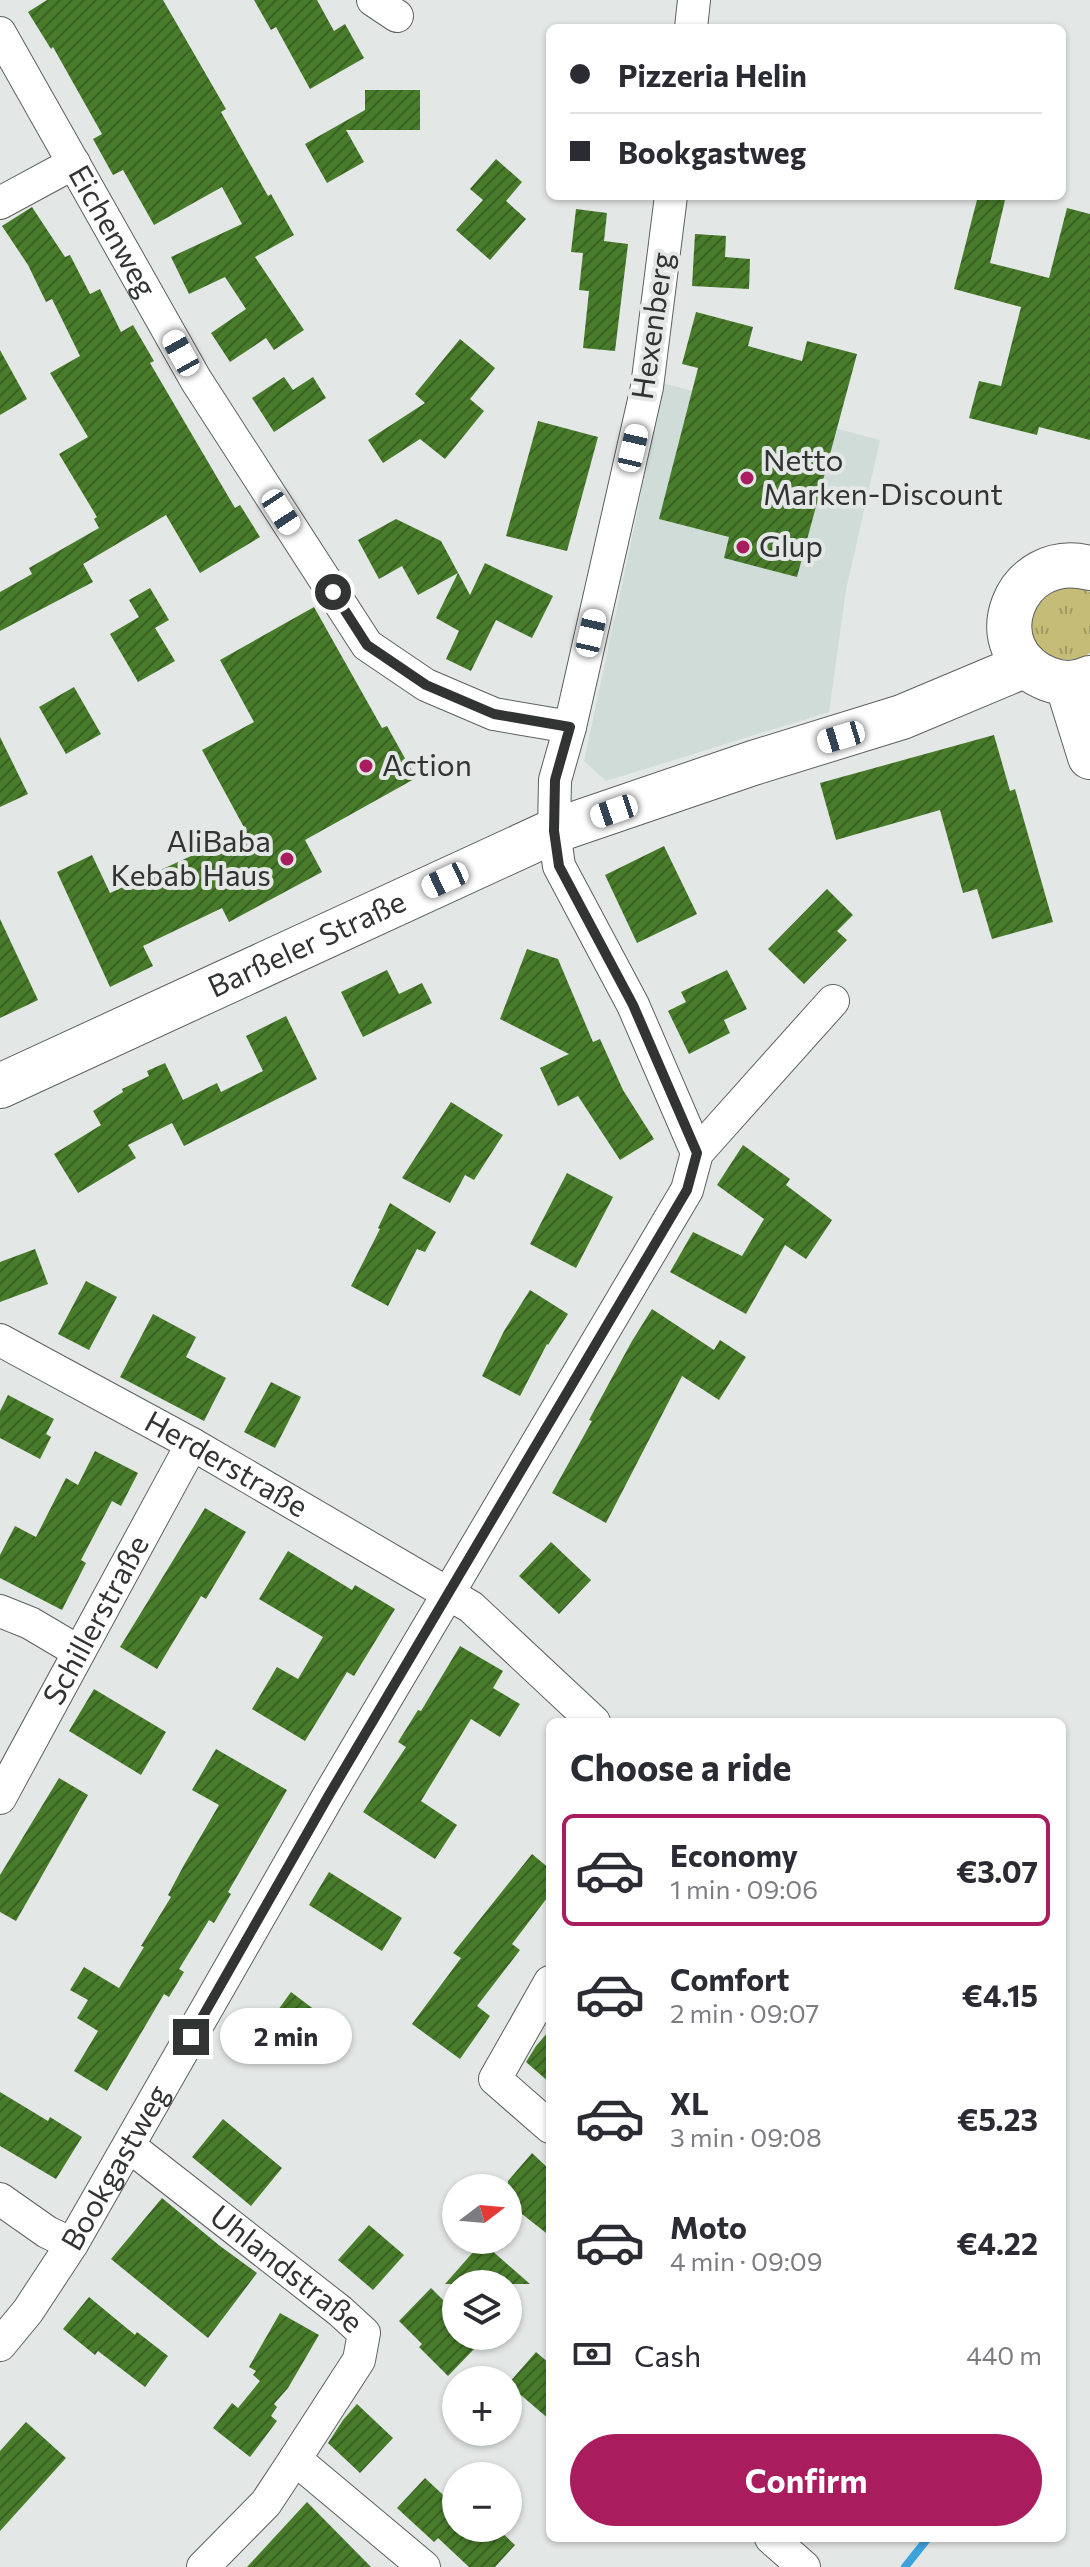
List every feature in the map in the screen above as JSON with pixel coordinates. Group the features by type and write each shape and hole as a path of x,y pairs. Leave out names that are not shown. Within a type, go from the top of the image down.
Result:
{"street":[{"path":"691,24 694,0"},
{"name":"Eichenweg","path":"0,33 196,380 367,645 426,685 494,714 570,727"},
{"path":"0,203 74,163"},
{"name":"Hexenberg","path":"554,831 555,780 570,727 647,387 670,200"},
{"path":"1085,559 1038,572 1023,585 1013,602 1009,621 1016,652 1026,665 1052,681 1078,681 1090,757"},
{"name":"Barßeler Straße","path":"935,703 977,651 1009,621"},
{"name":"Barßeler Straße","path":"0,1086 554,831 753,763 902,717 1026,665"},
{"path":"554,831 559,866 633,1005 697,1153"},
{"name":"Bookgastweg","path":"0,2345 28,2311 72,2244 329,1795 687,1190 697,1153 833,1001"},
{"name":"Herderstraße","path":"0,1340 192,1444 471,1607 590,1718"},
{"name":"Schillerstraße","path":"0,1798 192,1444"},
{"path":"0,1611 30,1623 79,1652"},
{"path":"546,1989 495,2079 546,2124"},
{"name":"Uhlandstraße","path":"129,2146 364,2333 359,2360 266,2503 203,2567"},
{"path":"0,2199 47,2232 72,2244"},
{"path":"295,2459 424,2567"},
{"path":"776,2542 804,2567"}],"shaded area":[{"path":"662,383 880,440 846,590 829,712 606,781 584,761"}],"green space":[{"path":"1060,584 1090,592 1090,653 1083,657 1065,660 1048,655 1040,650 1030,632 1031,609"}],"building":[{"path":"47,0 163,0 226,109 221,112 268,196 271,194 294,235 255,257 304,330 274,350 266,338 230,362 211,333 246,309 225,277 189,294 171,257 242,224 222,187 154,225 123,170 113,175 93,139 102,134 53,47 51,49 28,12"},
{"path":"254,0 317,0 334,31 345,24 364,58 310,89 276,27 271,30"},
{"path":"365,90 420,90 420,130 346,130 364,162 327,183 305,144 365,110"},
{"path":"496,159 522,182 506,201 526,219 490,260 456,230 483,200 470,189"},
{"path":"977,200 1005,200 990,263 1049,278 1067,208 1090,214 1090,440 1039,427 1037,435 969,418 979,381 1001,386 1021,307 954,289"},
{"path":"32,207 65,257 70,255 90,294 100,289 121,332 133,325 154,361 150,363 235,508 240,505 260,537 200,573 166,515 83,564 93,582 0,631 0,592 32,574 29,568 99,528 94,519 97,517 59,454 88,437 50,373 80,356 52,299 46,302 28,265 2,226"},
{"path":"576,209 607,213 604,241 628,244 615,351 583,348 589,291 579,290 583,253 571,252"},
{"path":"695,234 726,236 725,257 750,259 749,289 692,286"},
{"name":"Netto Marken-Discount","path":"696,312 753,327 748,346 802,361 807,341 857,354 797,577 724,558 729,537 659,519 698,368 682,364"},
{"path":"460,339 495,368 470,399 484,411 445,459 420,439 383,463 368,440 425,403 415,394"},
{"path":"0,350 27,399 0,415"},
{"path":"284,377 293,390 313,377 326,398 274,432 252,398"},
{"path":"538,421 598,437 567,551 506,536"},
{"path":"396,519 441,541 470,595 485,563 553,596 532,638 496,620 471,671 446,659 459,631 436,618 458,573 418,595 402,566 379,579 358,540"},
{"path":"150,588 169,620 155,628 175,661 138,682 110,634 139,617 129,600"},
{"path":"314,607 382,728 387,726 416,778 305,840 322,872 229,922 222,908 143,946 153,966 110,987 57,872 92,855 110,893 246,831 202,750 254,722 220,660"},
{"path":"74,687 101,734 66,754 39,707"},
{"path":"994,735 1010,791 1015,789 1053,922 992,939 977,889 963,893 940,810 836,840 820,783"},
{"path":"0,737 28,794 0,807"},
{"path":"664,846 697,914 637,943 605,875"},
{"path":"827,889 853,915 837,931 847,940 804,984 768,949"},
{"path":"0,919 38,1000 0,1018"},
{"path":"527,949 558,959 593,1042 600,1039 623,1090 654,1139 620,1160 578,1096 558,1106 540,1068 569,1054 500,1019"},
{"path":"387,970 399,994 422,983 432,1003 363,1037 341,992"},
{"path":"727,970 747,1009 724,1020 730,1033 689,1054 668,1011 686,1002 681,992"},
{"path":"286,1016 317,1079 184,1146 172,1123 128,1145 136,1158 78,1193 54,1154 101,1125 93,1111 123,1092 122,1089 149,1076 147,1071 165,1063 183,1100 217,1083 221,1092 263,1071 246,1036"},
{"path":"451,1102 503,1135 474,1180 465,1175 450,1203 402,1178"},
{"path":"743,1145 790,1179 786,1185 832,1220 806,1259 785,1245 746,1314 670,1272 693,1232 742,1256 764,1219 717,1185"},
{"path":"567,1173 613,1197 576,1268 530,1244"},
{"path":"390,1203 436,1232 425,1252 417,1249 388,1306 351,1286"},
{"path":"35,1249 48,1284 0,1302 0,1262"},
{"path":"86,1281 117,1297 89,1350 58,1334"},
{"path":"530,1290 568,1314 547,1344 520,1396 482,1376 504,1331"},
{"path":"652,1309 714,1350 720,1340 746,1357 719,1400 682,1376 606,1523 552,1493"},
{"path":"153,1314 196,1337 186,1357 226,1378 204,1421 120,1377"},
{"path":"271,1382 301,1397 275,1448 244,1432"},
{"path":"8,1395 54,1419 46,1434 51,1437 40,1459 0,1438 0,1411"},
{"path":"95,1451 138,1473 121,1506 112,1501 81,1560 86,1563 62,1610 0,1578 0,1555 15,1526 36,1537 66,1478 78,1485"},
{"path":"205,1508 246,1532 206,1599 201,1596 157,1669 120,1647"},
{"path":"551,1542 591,1580 559,1614 519,1576"},
{"path":"288,1551 352,1590 355,1585 395,1609 354,1676 347,1672 305,1741 252,1709 277,1667 298,1679 323,1637 259,1599"},
{"path":"460,1646 503,1671 493,1688 520,1704 500,1737 471,1719 421,1801 457,1825 435,1859 363,1812 406,1747 398,1742 418,1710 421,1711"},
{"path":"94,1689 166,1732 141,1775 69,1731"},
{"path":"216,1749 287,1790 228,1892 231,1894 214,1923 209,1920 179,1969 184,1972 169,1997 164,1994 107,2091 74,2071 98,2031 77,2018 88,2000 70,1990 84,1967 119,1988 144,1947 141,1946 171,1897 168,1895 219,1805 192,1790"},
{"path":"59,1778 88,1795 16,1921 0,1912 0,1875"},
{"path":"532,1854 546,1866 546,1899 512,1944 520,1950 477,2006 490,2016 460,2059 412,2024 461,1958 453,1953"},
{"path":"329,1872 402,1918 382,1951 309,1905"},
{"path":"291,1992 340,2029 314,2064 265,2028"},
{"path":"546,2035 546,2080 526,2062"},
{"path":"0,2092 82,2137 56,2179 0,2146"},
{"path":"223,2119 282,2168 251,2206 192,2157"},
{"path":"532,2153 546,2166 546,2233 522,2214 522,2174 514,2174"},
{"path":"162,2198 257,2273 208,2338 111,2259"},
{"path":"369,2225 404,2255 373,2290 338,2260"},
{"path":"471,2254 496,2254 514,2270 457,2270"},
{"path":"431,2288 442,2299 442,2350 473,2350 458,2366 442,2366 442,2370 399,2321"},
{"path":"89,2297 135,2335 137,2332 168,2356 145,2387 98,2351 95,2355 63,2329"},
{"path":"280,2313 319,2335 288,2388 274,2404 277,2407 271,2416 277,2421 250,2457 213,2428 232,2403 238,2408 260,2381 253,2375 256,2371 249,2367"},
{"path":"536,2352 546,2361 546,2417 522,2396 522,2368"},
{"path":"357,2404 393,2438 360,2473 328,2443"},
{"path":"26,2422 66,2458 0,2531 0,2451"},
{"path":"425,2478 442,2494 442,2542 438,2538 434,2542 397,2508"},
{"path":"307,2502 371,2567 247,2567"},
{"path":"442,2542 512,2542 515,2545 495,2567 469,2567"}],"waterway":[{"path":"905,2567 925,2542"}],"place":[{"name":"Netto Marken-Discount","path":"747,478"},
{"name":"Glup","path":"743,547"},
{"name":"Action","path":"366,766"},
{"name":"AliBaba Kebab Haus","path":"287,859"}],"route":[{"path":"191,2037 329,1795 687,1190 697,1153 633,1005 559,866 554,831 555,780 570,727 494,714 426,685 367,645 333,592"}]}
